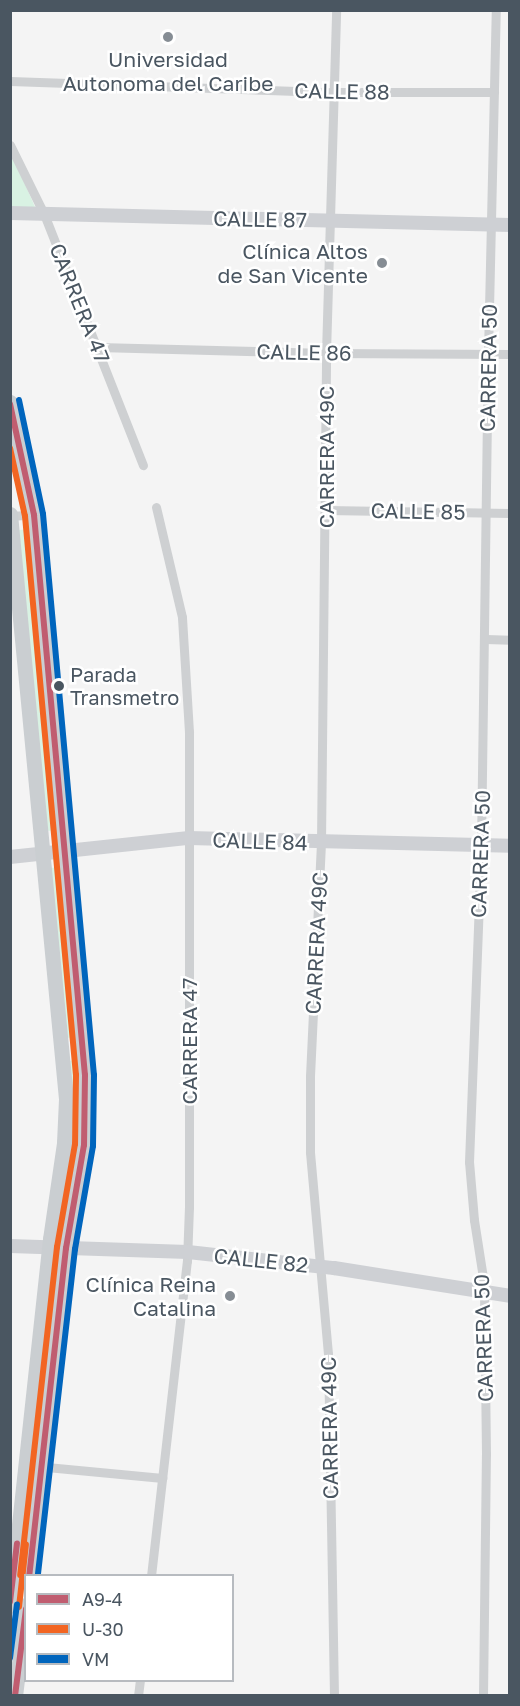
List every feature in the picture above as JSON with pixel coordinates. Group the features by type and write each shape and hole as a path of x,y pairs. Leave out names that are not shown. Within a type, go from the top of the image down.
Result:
{"main road":[{"path":"10,402 37,515 84,1045 84,1144 10,1606"},
{"path":"11,515 66,1099 65,1126 49,1247 29,1574"},
{"path":"61,1047 84,1045"},
{"path":"15,1695 24,1621"}],"street":[{"name":"CARRERA 49C","path":"334,1695 328,1354 310,1152 310,1076 321,843 328,220 336,10"},
{"name":"CARRERA 50","path":"483,1695 486,1454 484,1292 469,1162 482,845 488,353 496,10"},
{"name":"CALLE 88","path":"10,81 332,92 494,92"},
{"name":"CARRERA 47","path":"10,145 44,214 143,465"},
{"name":"CALLE 87","path":"10,213 510,225"},
{"name":"CALLE 86","path":"98,347 326,353 510,354"},
{"name":"CARRERA 47","path":"152,1574 188,1252 189,732 182,617 156,507"},
{"name":"CALLE 85","path":"326,510 510,513"},
{"path":"11,515 37,515"},
{"path":"486,639 510,640"},
{"name":"CALLE 84","path":"10,857 189,838 510,846"},
{"name":"CALLE 82","path":"10,1246 188,1252 321,1267 510,1296"},
{"path":"34,1466 162,1478"}],"green space":[{"path":"11,152 35,207 11,207"},
{"path":"31,529 58,830 46,831 19,530"},
{"path":"61,867 76,1037 66,1038 50,868"},
{"path":"78,1060 79,1129 64,1231 56,1231 69,1061"}],"transit line":[{"name":"VM","path":"19,400 43,514 94,1075 93,1146 75,1249 38,1574"},
{"name":"A9-4","path":"10,404 34,515 85,1075 84,1145 66,1248 29,1574"},
{"name":"U-30","path":"10,448 25,516 76,1075 75,1144 57,1247 20,1575"},
{"name":"A9-4","path":"10,1602 17,1543"},
{"name":"U-30","path":"19,1607 26,1544"},
{"name":"VM","path":"10,1658 17,1604"},
{"name":"A9-4","path":"15,1696 24,1625"}],"place":[{"name":"Universidad Autonoma del Caribe","path":"168,37"},
{"name":"Clínica Altos de San Vicente","path":"382,263"},
{"name":"Parada Transmetro","path":"59,686"},
{"name":"Clínica Reina Catalina","path":"230,1296"}]}
